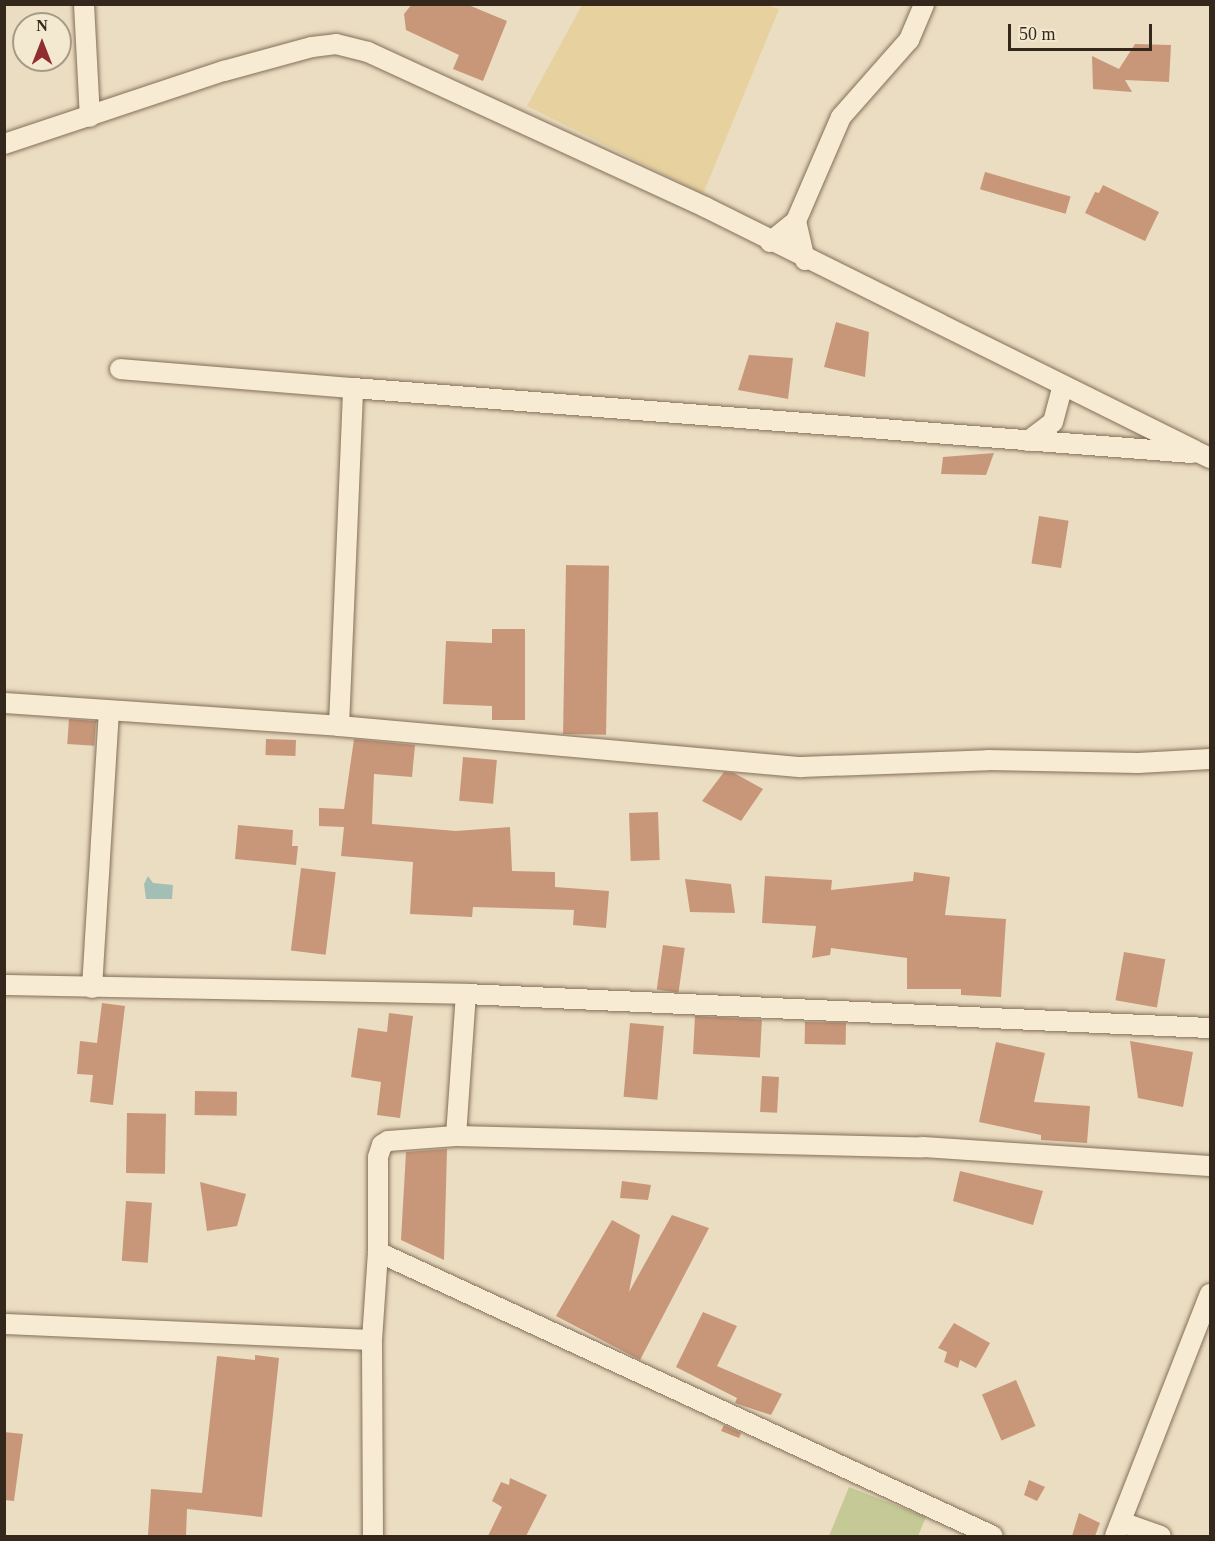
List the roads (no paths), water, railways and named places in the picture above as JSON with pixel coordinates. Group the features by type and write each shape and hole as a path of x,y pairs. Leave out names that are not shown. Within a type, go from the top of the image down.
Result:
{"street":[{"path":"84,4 90,117"},
{"path":"770,242 796,221 841,117 909,40 924,4"},
{"path":"4,144 224,71 336,44 368,52 705,207 805,260 1206,456"},
{"path":"796,221 805,260"},
{"path":"120,369 1206,456"},
{"path":"1028,441 1053,422 1063,386"},
{"path":"339,726 353,388"},
{"path":"4,703 339,726 801,767 988,760 1138,763 1210,759"},
{"path":"92,988 109,711"},
{"path":"4,985 466,994 1210,1028"},
{"path":"456,1136 466,994"},
{"path":"373,1536 372,1340 378,1252 378,1157 382,1145 388,1141 456,1136 922,1147 1210,1166"},
{"path":"378,1252 993,1536"},
{"path":"1161,1536 1118,1529 1210,1294"},
{"path":"4,1324 372,1340"}],"water":[{"path":"148,876 153,883 173,885 172,899 146,899 144,884"}]}
